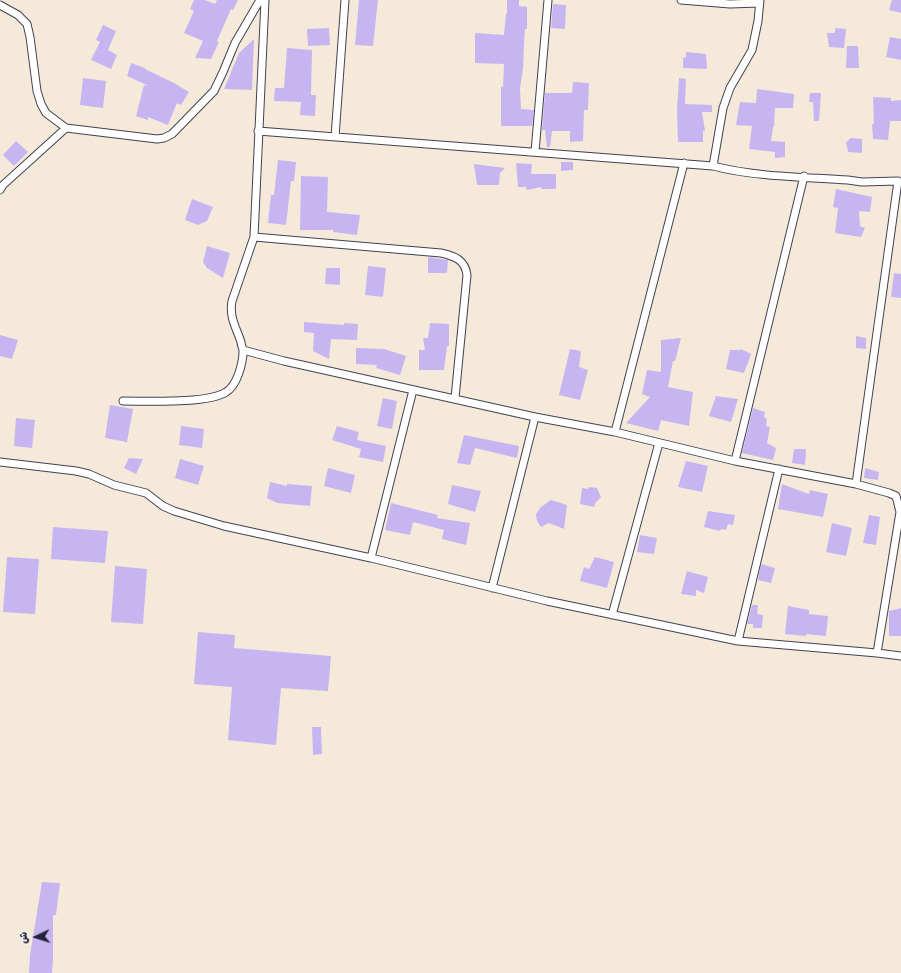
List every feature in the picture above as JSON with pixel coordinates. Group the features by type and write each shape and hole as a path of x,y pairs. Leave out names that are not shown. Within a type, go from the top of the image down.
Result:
{"street":[{"path":"0,5 18,15 27,24 37,91 41,104 46,113 66,128 157,139 164,138 172,134 214,91 235,43 260,0"},
{"path":"123,401 155,401 216,397 228,392 236,382 239,374 243,350 230,309 254,237 265,0"},
{"path":"334,137 344,0"},
{"path":"535,152 548,0"},
{"path":"681,0 730,4 759,2 758,21 752,50 730,88 724,108 713,166"},
{"path":"0,190 3,185 66,128"},
{"path":"258,131 684,163 756,173 862,182 898,182 856,484"},
{"path":"615,432 684,163"},
{"path":"735,461 804,176"},
{"path":"254,237 441,252 462,261 466,268 467,275 455,398"},
{"path":"243,350 412,390 455,398 535,417 615,432 735,461 856,484 889,492 896,496 899,504 899,520 878,653"},
{"path":"371,558 412,390"},
{"path":"492,588 535,417"},
{"path":"612,615 659,443"},
{"path":"0,462 76,471 89,474 114,485 146,493 163,506 174,511 224,526 371,558 492,588 612,615 738,641 901,656"},
{"path":"738,641 779,469"}],"building":[{"path":"194,0 205,0 215,4 217,0 238,0 233,10 231,9 211,59 195,58 203,41 184,33 194,11 190,9"},
{"path":"359,0 378,0 373,46 355,45"},
{"path":"507,0 519,0 519,6 527,7 527,29 525,29 523,69 520,88 521,109 534,110 532,126 501,126 501,87 503,87 504,64 475,63 475,33 504,35"},
{"path":"892,0 901,0 901,13 889,10"},
{"path":"553,4 566,5 565,29 551,28"},
{"path":"103,25 116,31 108,50 117,55 111,69 91,60 100,42 96,40"},
{"path":"329,28 330,45 308,46 307,29"},
{"path":"835,28 846,29 844,48 829,47 827,33 835,33"},
{"path":"890,37 901,39 901,60 886,57"},
{"path":"254,39 252,90 224,89 239,53"},
{"path":"847,46 858,46 859,68 846,68"},
{"path":"287,48 312,50 311,95 316,95 315,116 300,115 301,102 274,101 275,88 284,88"},
{"path":"686,52 706,54 707,69 683,68 683,58 686,57"},
{"path":"131,63 145,68 189,92 181,105 177,103 168,125 148,117 148,120 136,116 144,85 149,86 127,76"},
{"path":"83,78 106,81 103,108 80,105"},
{"path":"679,78 686,79 685,104 712,105 712,112 702,112 705,131 703,131 703,142 678,142 677,111"},
{"path":"573,82 589,83 588,110 584,110 583,141 570,142 570,131 552,131 550,147 547,147 545,130 542,130 545,93 572,93"},
{"path":"757,89 794,94 793,108 775,108 774,127 771,141 785,142 785,157 775,158 775,152 749,149 752,126 736,125 740,102 756,103"},
{"path":"810,93 821,93 819,121 814,121 813,102 809,102"},
{"path":"873,97 891,98 891,101 901,100 901,121 890,121 888,140 873,139"},
{"path":"850,138 862,139 862,153 848,152 846,142"},
{"path":"16,141 28,152 14,166 3,155"},
{"path":"278,160 296,162 294,181 291,181 286,225 268,223 271,195 274,195"},
{"path":"561,162 573,162 573,170 561,171"},
{"path":"516,163 532,164 531,174 556,174 556,189 541,189 541,187 527,190 526,187 518,187"},
{"path":"474,164 505,168 500,173 499,185 477,185"},
{"path":"301,176 328,177 327,212 360,215 357,235 333,232 333,230 300,230"},
{"path":"836,189 872,197 870,212 859,211 860,226 865,228 861,237 835,233 838,208 833,207"},
{"path":"192,199 213,207 207,221 198,225 185,220"},
{"path":"207,246 230,253 223,278 207,268 203,262"},
{"path":"428,257 448,260 447,273 428,273"},
{"path":"368,266 386,268 383,297 365,295"},
{"path":"326,268 340,268 340,285 325,284"},
{"path":"894,273 901,274 901,298 891,297"},
{"path":"304,322 344,325 344,323 358,324 357,340 331,339 329,359 313,351 314,333 304,332"},
{"path":"430,323 449,324 449,346 447,346 444,370 419,370 419,350 425,350 423,338 428,338"},
{"path":"0,335 18,340 12,359 0,356"},
{"path":"856,336 866,338 866,349 856,348"},
{"path":"681,338 675,361 673,361 668,387 693,392 689,426 661,420 658,431 626,423 650,397 642,394 647,370 661,372 661,340"},
{"path":"356,348 384,349 406,356 400,375 376,368 377,365 356,364"},
{"path":"570,349 581,351 579,367 588,370 580,400 559,395"},
{"path":"741,349 751,354 744,373 726,369 730,350"},
{"path":"716,396 738,399 731,422 709,416"},
{"path":"383,398 397,401 392,429 377,426"},
{"path":"110,405 133,409 127,442 105,438"},
{"path":"753,408 765,412 764,417 767,419 766,426 770,427 767,443 776,448 773,460 742,453"},
{"path":"16,418 35,420 32,448 14,446"},
{"path":"181,426 204,429 202,448 179,445"},
{"path":"337,426 359,432 357,440 386,446 383,462 359,457 361,449 332,440"},
{"path":"464,435 519,446 517,458 475,448 470,465 457,463"},
{"path":"794,449 806,449 805,465 792,463"},
{"path":"129,458 143,459 136,474 124,468"},
{"path":"180,459 204,466 198,485 175,478"},
{"path":"686,461 708,466 702,492 678,487"},
{"path":"328,468 355,475 351,493 324,486"},
{"path":"865,468 879,472 878,480 864,478"},
{"path":"270,482 287,486 287,484 312,486 310,506 277,503 267,498"},
{"path":"782,484 809,494 810,490 828,494 823,517 778,509"},
{"path":"452,485 481,491 475,512 448,504"},
{"path":"589,487 597,488 601,497 596,502 594,507 580,504 582,488 588,489"},
{"path":"551,500 567,505 564,529 549,523 541,527 537,521 536,514 541,507"},
{"path":"391,503 438,515 437,518 470,523 466,545 442,539 444,530 413,522 410,535 385,530"},
{"path":"708,511 735,515 733,525 728,524 726,530 721,529 720,531 704,527"},
{"path":"869,515 880,517 876,545 863,543"},
{"path":"832,523 852,528 846,556 826,552"},
{"path":"53,527 108,531 105,563 51,559"},
{"path":"640,535 657,538 654,554 637,552"},
{"path":"7,557 39,559 35,614 3,612"},
{"path":"595,557 614,562 607,588 580,581 584,567 589,569"},
{"path":"761,564 775,568 771,583 758,580"},
{"path":"115,566 147,569 143,624 111,622"},
{"path":"687,571 708,577 704,593 696,590 696,596 681,594"},
{"path":"752,605 758,605 757,614 763,615 762,628 753,628 753,624 747,624"},
{"path":"788,606 809,610 809,614 828,616 826,636 785,634"},
{"path":"901,608 901,636 889,636 889,611"},
{"path":"198,632 235,635 234,648 331,656 328,691 281,688 276,745 228,740 232,687 194,684"},
{"path":"312,727 321,727 322,754 313,755"},
{"path":"42,882 60,883 56,915 53,915 52,973 29,973 30,955"}]}
